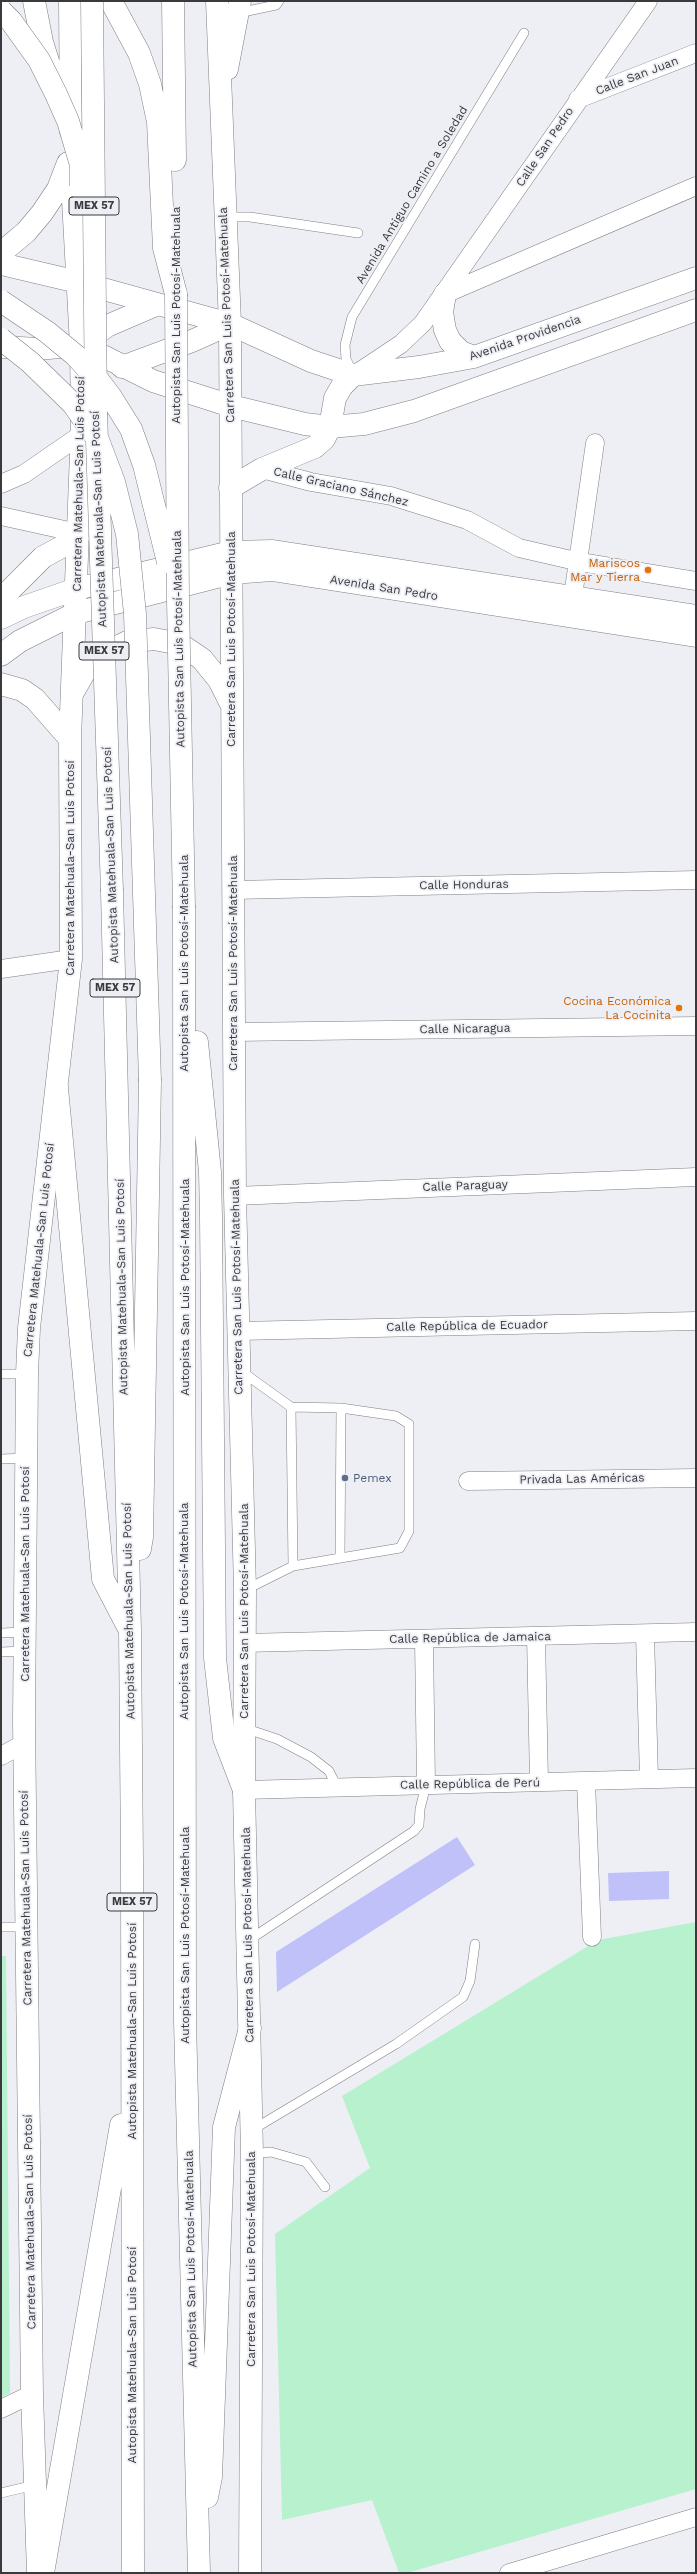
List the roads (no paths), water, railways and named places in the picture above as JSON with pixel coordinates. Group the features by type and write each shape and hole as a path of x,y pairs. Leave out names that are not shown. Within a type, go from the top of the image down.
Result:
{"main road":[{"path":"34,1 42,42 72,127"},
{"name":"Carretera Matehuala-San Luis Potosí","path":"38,2573 32,2394 26,1927 25,1641 27,1374 29,1328 71,959 70,739 78,535 87,424 81,345 71,155 70,1"},
{"name":"Autopista Matehuala-San Luis Potosí","path":"92,1 87,424 118,1076 120,1232 130,1631 133,2573"},
{"path":"111,1 139,53 152,92 158,122 164,248 176,294"},
{"name":"Autopista San Luis Potosí-Matehuala","path":"173,1 178,600 184,908 185,2013 199,2573"},
{"name":"Carretera San Luis Potosí-Matehuala","path":"217,1 230,324 235,1196 245,1590 244,1790 252,2154 250,2573"},
{"path":"220,97 239,7"},
{"path":"1,11 11,21 39,60 68,121 81,165 84,354 87,424"},
{"path":"1,252 26,232 42,213 58,190 71,155"},
{"name":"Avenida Providencia","path":"1,264 78,282 156,305 230,324 311,362 353,375 419,368 474,357 696,278"},
{"path":"445,294 442,312 445,330 450,341 461,352 474,357"},
{"path":"1,302 47,332 75,356 98,380 131,430 155,502 178,600"},
{"path":"81,345 107,326 156,305"},
{"path":"4,345 81,345 154,381 231,406 305,424 330,427 364,424 414,410 554,359 696,310"},
{"path":"122,366 192,341 230,324"},
{"path":"544,332 554,359"},
{"path":"4,345 87,424"},
{"path":"4,345 30,362 73,404 98,440 114,482 127,534 135,614 149,1073 148,1229 142,1537 129,1604"},
{"path":"230,488 262,469 315,447 324,439 330,427 335,398 342,386 353,375"},
{"path":"1,599 43,557 78,535"},
{"name":"Avenida San Pedro","path":"1,618 30,605 76,589 231,552 273,551 572,607 696,636"},
{"name":"Avenida San Pedro","path":"1,655 20,641 76,613 232,573 272,570 572,607 696,616"},
{"path":"72,695 84,673 103,654 127,642 154,639 180,644 202,659 219,680 231,705"},
{"path":"1,684 22,690 35,699 70,739"},
{"path":"184,908 210,1172 212,1217 215,1658 224,1738 244,1790"},
{"path":"57,1088 103,1579 130,1631"},
{"path":"198,2539 211,2477 224,2127 250,2028"},
{"path":"43,2573 131,2066"}],"street":[{"name":"Calle San Pedro","path":"353,375 401,344 423,323 445,294 578,99 648,1"},
{"name":"Calle San Juan","path":"578,99 696,53"},
{"name":"Calle San Pedro","path":"445,294 696,186"},
{"path":"1,484 24,474 87,424"},
{"path":"572,607 580,562 595,443"},
{"name":"Calle Graciano Sánchez","path":"262,469 311,482 391,496 467,520 519,548 580,562 696,581"},
{"path":"1,516 78,535"},
{"name":"Calle Honduras","path":"233,890 696,880"},
{"path":"1,969 71,959"},
{"name":"Calle Nicaragua","path":"234,1032 696,1026"},
{"name":"Calle Paraguay","path":"235,1196 696,1177"},
{"name":"Calle República de Ecuador","path":"238,1331 696,1321"},
{"name":"Privada Las Américas","path":"468,1481 696,1478"},
{"name":"Calle República de Jamaica","path":"244,1643 696,1632"},
{"path":"645,1634 649,1779"},
{"path":"536,1636 539,1782"},
{"path":"424,1639 426,1785"},
{"path":"1,1756 25,1743"},
{"name":"Calle República de Perú","path":"244,1790 696,1778"},
{"path":"586,1781 592,1937"},
{"path":"1,2409 32,2394"},
{"path":"509,2573 696,2517"}],"lane":[{"path":"239,7 276,5 279,1"},
{"name":"Avenida Antiguo Camino a Soledad","path":"353,375 346,359 345,345 352,317 524,33"},
{"path":"225,217 250,217 358,233"},
{"path":"239,1370 291,1407 341,1408 396,1416 409,1424 409,1531 400,1548 293,1566 245,1590"},
{"path":"1,1374 27,1374"},
{"path":"291,1407 293,1566"},
{"path":"340,1557 341,1408"},
{"path":"1,1459 26,1458"},
{"path":"1,1633 25,1641"},
{"path":"1,1652 25,1641"},
{"path":"244,1728 277,1739 311,1757 329,1771 337,1787"},
{"path":"248,1941 419,1826 420,1809 426,1785"},
{"path":"1,1927 26,1927"},
{"path":"251,2131 396,2044 463,1997 470,1981 475,1944"},
{"path":"252,2154 271,2152 306,2162 326,2187"},
{"path":"1,2493 35,2485"}],"place":[{"name":"Mariscos Mar y Tierra","path":"648,570"},
{"name":"Cocina Económica La Cocinita","path":"679,1008"},
{"name":"Pemex","path":"345,1478"}]}
